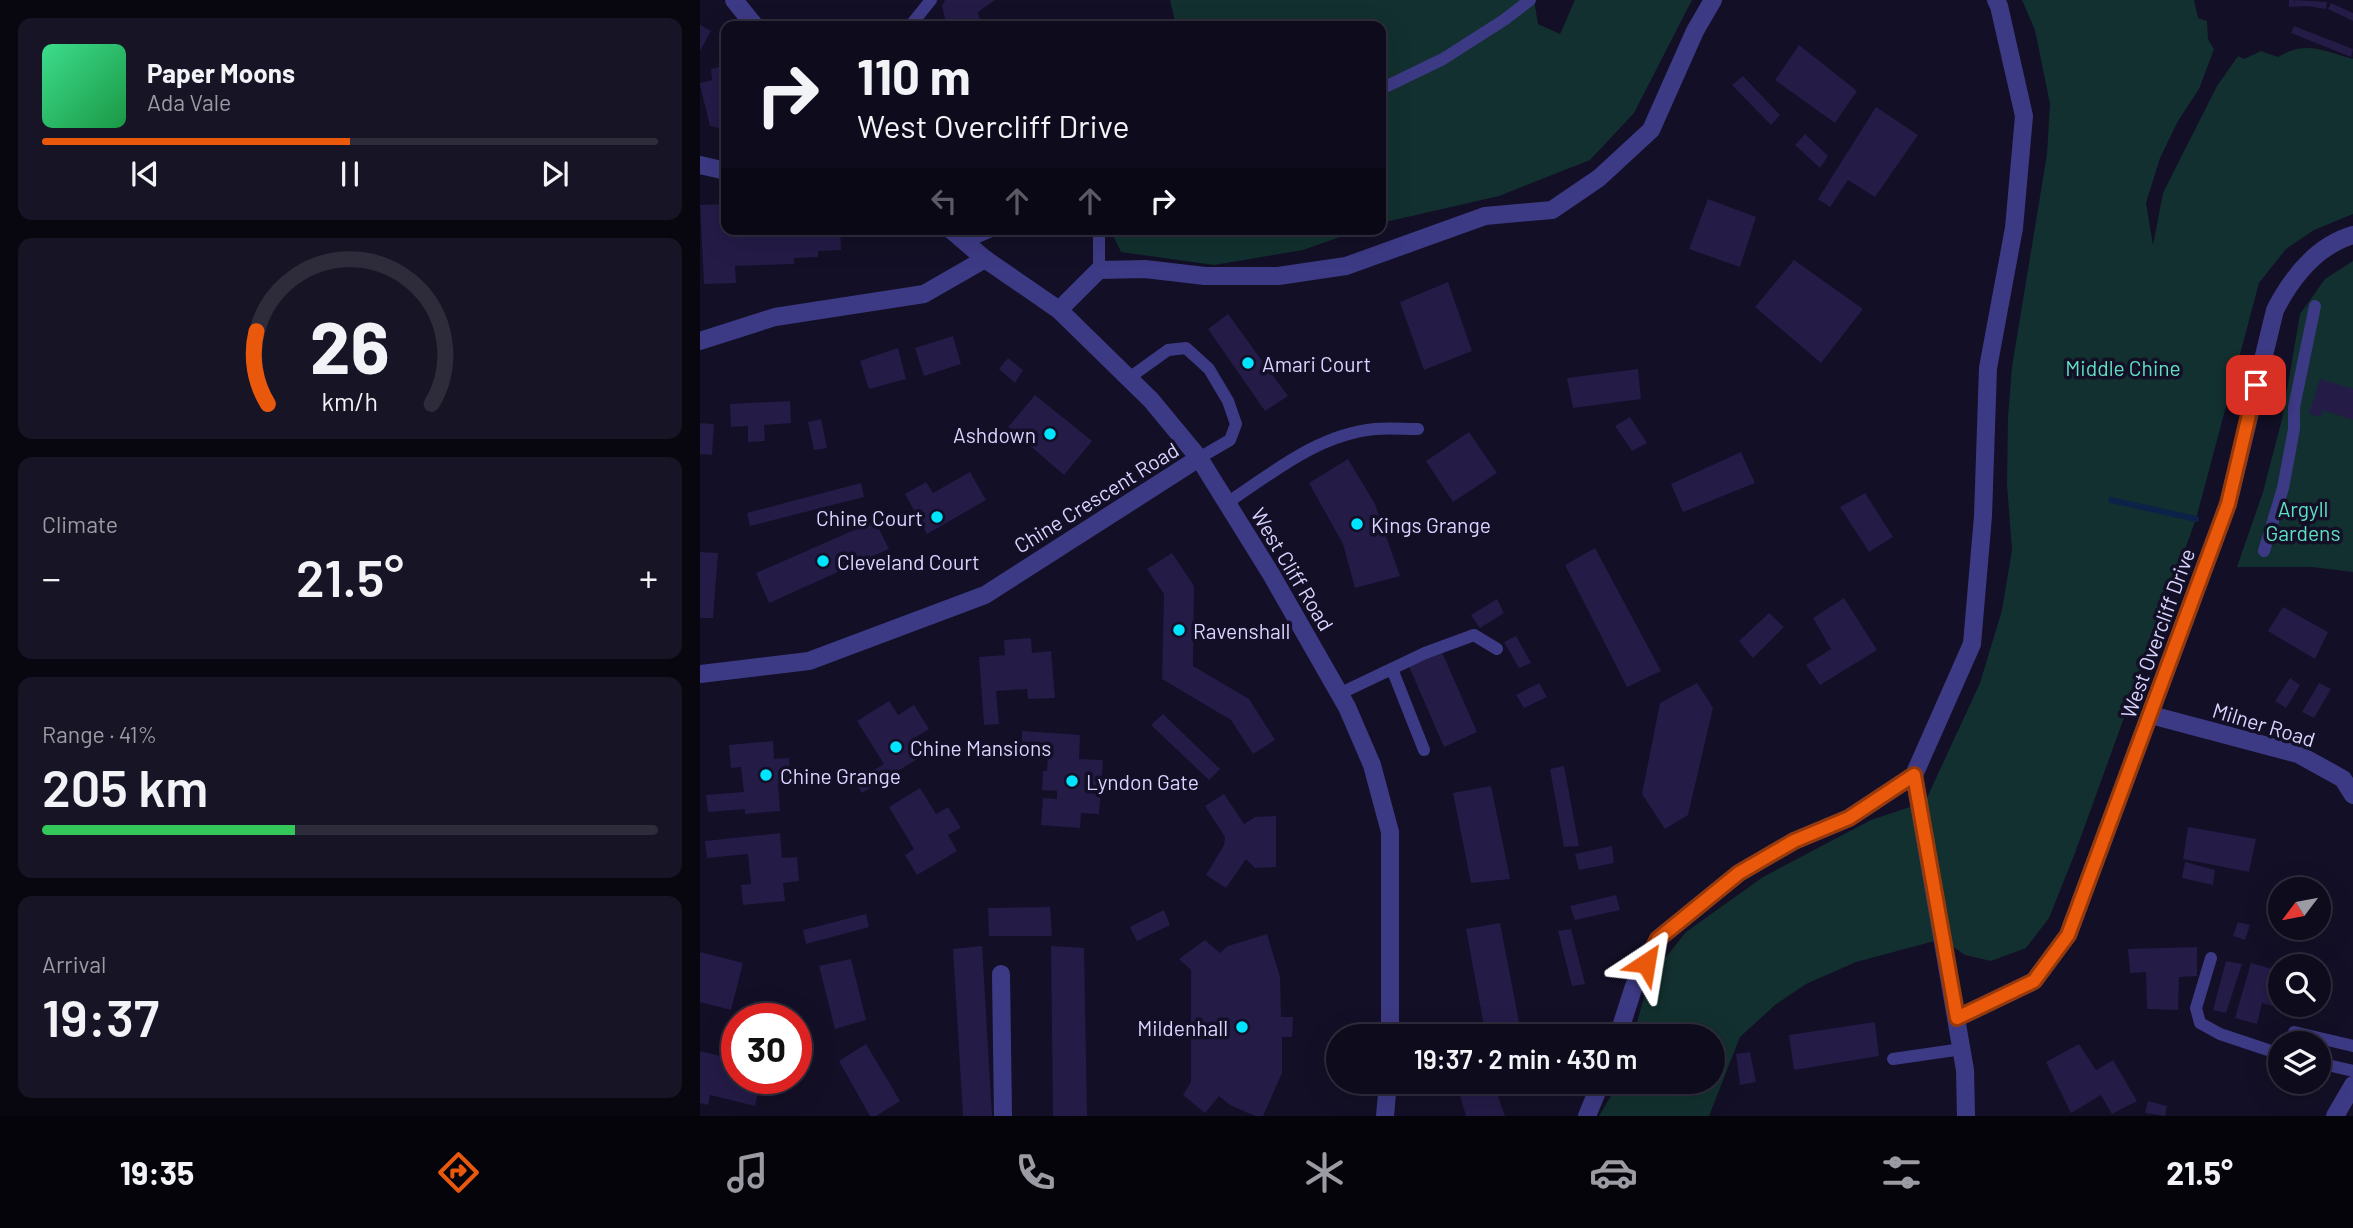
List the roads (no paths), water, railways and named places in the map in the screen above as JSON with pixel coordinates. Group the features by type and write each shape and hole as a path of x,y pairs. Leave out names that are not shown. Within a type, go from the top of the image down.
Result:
{"street":[{"path":"734,0 751,21"},
{"path":"1059,310 1099,270 1145,269 1205,276 1278,276 1346,266 1485,216 1552,210 1599,178 1651,130 1695,31 1713,0"},
{"path":"1622,1024 1634,986 1658,939 1739,873 1794,841 1849,818 1914,775 1972,645 1983,516 1989,368 2014,228 2024,116 1996,0"},
{"path":"700,165 721,170"},
{"name":"West Cliff Road","path":"957,235 985,259 1059,310 1151,400 1199,458 1271,574 1339,694 1372,765 1390,832 1390,1024"},
{"name":"West Overcliff Drive","path":"1957,1018 2034,981 2068,935 2228,504 2275,310 2289,283 2311,259 2343,238 2353,235"},
{"path":"700,341 775,317 924,294 985,259"},
{"name":"Chine Crescent Road","path":"700,674 808,661 985,595 1199,458"},
{"name":"Milner Road","path":"2151,715 2298,754 2343,779 2353,795"},
{"path":"1914,775 1962,1049 1966,1116"},
{"path":"1001,974 1003,1116"},
{"path":"2335,1116 2353,1086"},
{"path":"1385,1116 1387,1094"},
{"path":"1587,1116 1596,1094"}],"lane":[{"path":"914,21 932,0"},
{"path":"1386,87 1443,59 1530,0"},
{"path":"966,242 982,235"},
{"path":"1099,235 1099,270"},
{"path":"2264,551 2283,488 2294,429 2294,407 2315,306"},
{"path":"1129,378 1168,350 1186,348 1209,369 1228,401 1236,424 1230,440 1199,458"},
{"path":"1227,503 1304,452 1339,437 1373,429 1418,429"},
{"path":"1339,694 1425,653 1474,635 1497,649"},
{"path":"1392,669 1424,750"},
{"path":"2211,958 2196,1008 2200,1023 2220,1034 2268,1050"},
{"path":"2331,1040 2353,1045"},
{"path":"1894,1059 1962,1049"},
{"path":"2331,1066 2353,1071"}],"waterway":[{"path":"2111,500 2196,519"}],"place":[{"name":"Amari Court","path":"1248,363"},
{"name":"Ashdown","path":"1050,434"},
{"name":"Chine Court","path":"937,517"},
{"name":"Kings Grange","path":"1357,524"},
{"name":"Cleveland Court","path":"823,561"},
{"name":"Ravenshall","path":"1179,630"},
{"name":"Chine Mansions","path":"896,747"},
{"name":"Chine Grange","path":"766,775"},
{"name":"Lyndon Gate","path":"1072,781"},
{"name":"Mildenhall","path":"1242,1027"}],"park label":[{"name":"Middle Chine","path":"2123,367"},
{"name":"Argyll Gardens","path":"2303,520"}]}
